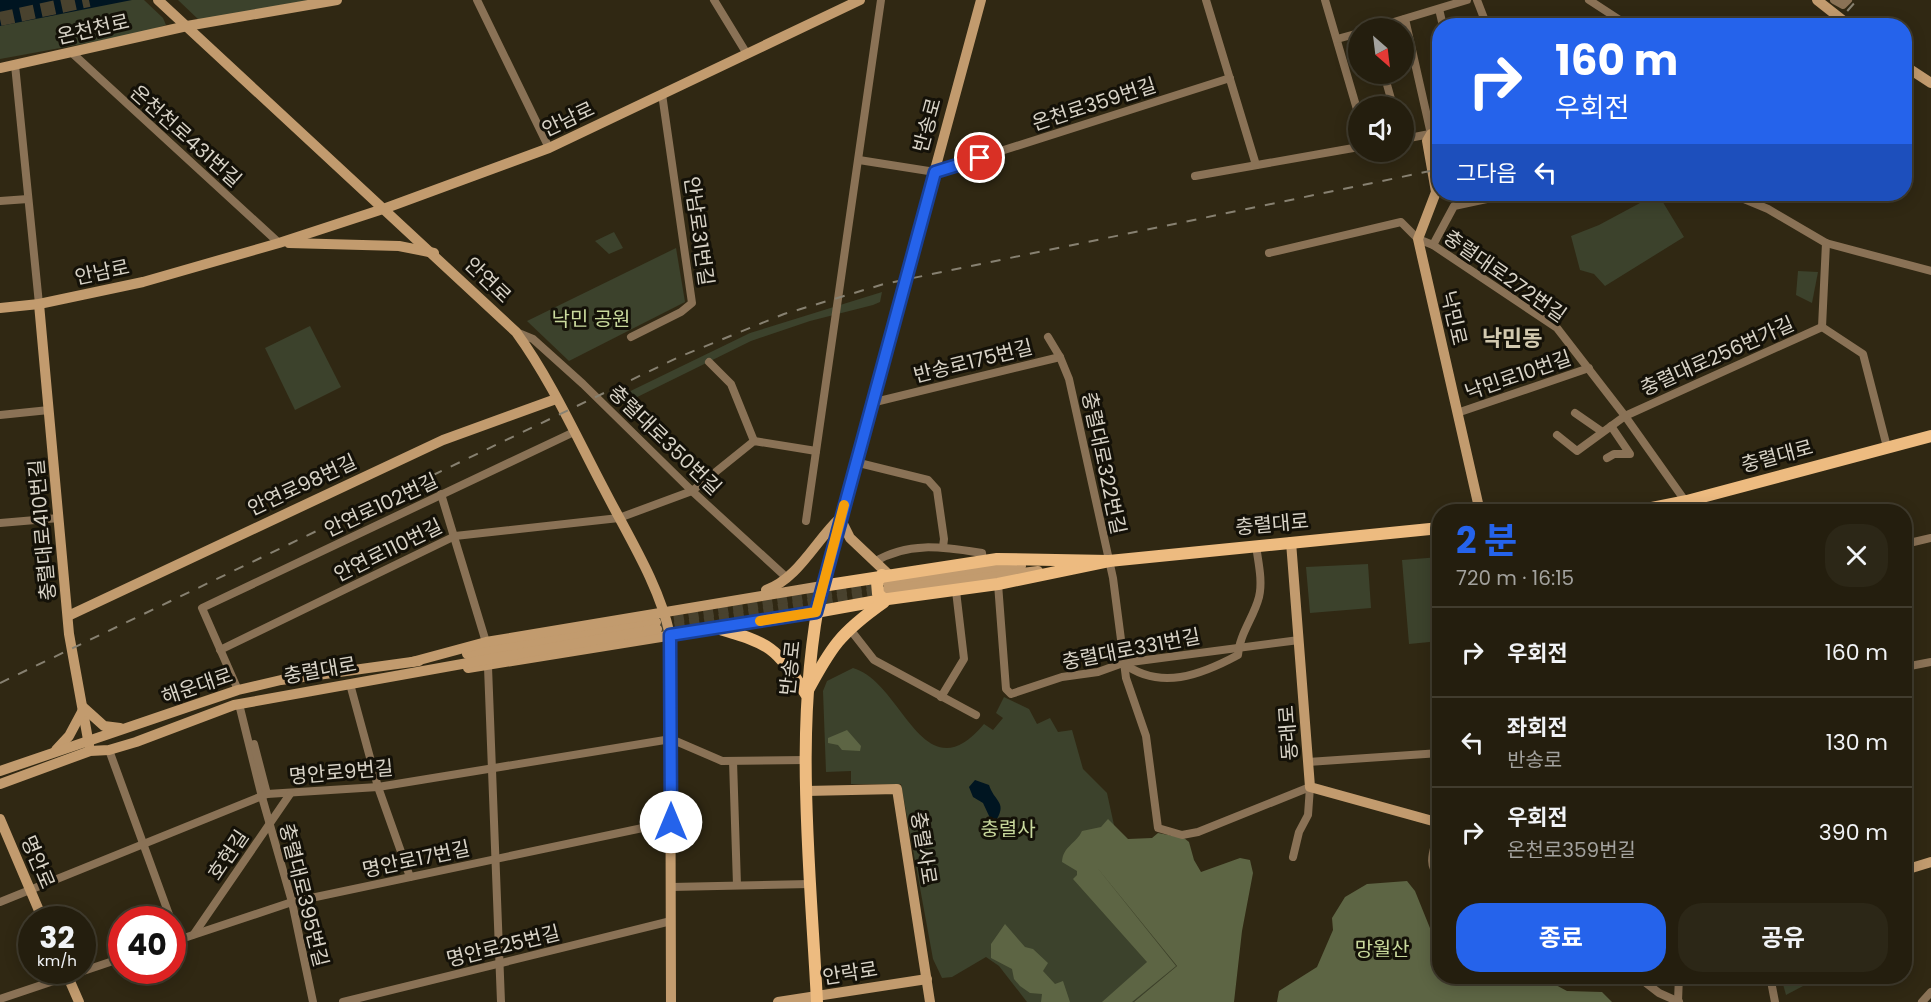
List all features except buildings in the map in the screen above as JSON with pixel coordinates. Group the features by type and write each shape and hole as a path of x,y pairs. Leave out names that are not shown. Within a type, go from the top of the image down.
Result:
{"main road":[{"name":"안연로","path":"158,0 435,253 516,332 556,399 619,518 665,610 670,635"},
{"name":"온천천로","path":"0,68 186,25 337,0"},
{"name":"안남로","path":"0,309 39,304 143,282 279,243 386,208 549,148 860,0"},
{"name":"반송로","path":"816,999 806,791 806,694 816,612 981,0"},
{"path":"1816,0 1831,2 1844,18"},
{"path":"1912,71 1931,83"},
{"path":"1432,137 1427,141 1432,169"},
{"path":"1418,239 1433,201"},
{"name":"낙민로","path":"1418,239 1478,504"},
{"name":"안남로","path":"279,243 388,245 435,253"},
{"name":"충렬대로410번길","path":"39,304 68,616 89,746"},
{"name":"안연로98번길","path":"68,616 443,440 556,399"},
{"name":"충렬대로","path":"1697,504 1931,436"},
{"path":"743,598 776,587 840,518 850,537 874,562 886,587"},
{"name":"충렬대로","path":"886,587 1256,545 1432,529"},
{"name":"동래로","path":"1291,542 1310,787 1432,821"},
{"path":"413,667 488,667 816,612 886,587 983,561 1108,561"},
{"path":"413,667 486,642 743,598 822,586 956,591 1108,561"},
{"path":"717,628 756,639 775,650 806,694 830,649 886,587"},
{"name":"충렬대로","path":"0,784 89,746 109,750 241,704 350,684 413,667 656,626"},
{"path":"670,635 671,1002"},
{"name":"해운대로","path":"0,771 52,753 89,746 123,729 238,690 281,680 413,667"},
{"path":"52,753 69,736 84,708 104,726 123,729"},
{"name":"충렬사로","path":"806,791 897,789 930,1002"},
{"name":"명안로","path":"0,819 37,906"},
{"path":"1912,868 1931,862"},
{"name":"안락로","path":"778,1002 816,999 927,979"},
{"path":"72,984 79,1002"}],"street":[{"path":"477,0 549,148"},
{"path":"714,0 747,54"},
{"path":"806,521 881,0"},
{"path":"1206,0 1256,165"},
{"path":"1325,0 1354,96"},
{"path":"1408,18 1467,0"},
{"path":"1477,0 1484,18"},
{"path":"1589,0 1617,18"},
{"path":"1831,2 1843,5 1848,0"},
{"path":"1439,9 1441,18"},
{"path":"1338,39 1348,36"},
{"name":"온천천로431번길","path":"71,52 279,243"},
{"path":"1414,52 1432,118"},
{"path":"15,64 39,304"},
{"name":"온천로359번길","path":"935,172 1230,78"},
{"name":"안남로31번길","path":"631,337 681,312 692,303 662,94"},
{"path":"1414,137 1432,134"},
{"path":"1195,176 1348,149"},
{"path":"859,160 935,172"},
{"path":"0,201 28,199"},
{"path":"1433,245 1454,206 1477,201"},
{"path":"1749,201 1768,209 1826,243 1931,271"},
{"name":"충렬대로272번길","path":"1269,253 1401,222 1418,239 1433,245 1557,328 1689,504"},
{"path":"1826,243 1822,327 1863,354 1887,447"},
{"name":"충렬대로256번가길","path":"1557,435 1577,451 1601,431 1625,416 1822,327"},
{"name":"충렬대로350번길","path":"516,332 533,339 574,376 692,491 786,577"},
{"name":"반송로175번길","path":"871,403 1060,357 1048,338"},
{"name":"충렬대로322번길","path":"1060,357 1069,380 1113,578 1123,663 1146,736 1158,828 1182,835 1198,832 1310,787"},
{"path":"709,362 731,384 754,441 816,450"},
{"name":"낙민로10번길","path":"1457,412 1589,368"},
{"path":"0,415 49,410"},
{"path":"1575,413 1601,431"},
{"path":"1607,458 1614,454 1630,454 1611,426"},
{"name":"안연로102번길","path":"220,650 202,608 573,432"},
{"name":"안연로110번길","path":"220,650 455,536 619,518 692,491 754,441"},
{"path":"855,462 928,480 937,490 944,539 943,547"},
{"path":"441,494 486,642"},
{"path":"0,523 59,518"},
{"path":"1912,542 1931,538"},
{"path":"1123,663 1134,671 1150,676 1182,679 1238,655 1238,646 1259,597 1261,580 1256,545"},
{"path":"874,562 912,547 943,547 982,553 983,561"},
{"name":"충렬대로331번길","path":"998,584 1006,689 1011,694 1062,677 1098,672 1123,663 1238,646 1299,640"},
{"path":"941,697 964,658 956,591"},
{"path":"849,628 874,660 976,715"},
{"path":"220,650 238,690"},
{"path":"1912,666 1931,662"},
{"path":"488,667 501,1002"},
{"path":"350,684 378,787 410,877"},
{"name":"충렬대로395번길","path":"241,704 269,824 292,902 313,1002"},
{"path":"671,739 722,761 806,760"},
{"name":"명안로9번길","path":"0,902 264,796 378,787 671,739"},
{"path":"109,750 166,906"},
{"path":"1308,762 1432,754"},
{"path":"733,761 737,885"},
{"path":"1293,857 1299,832 1308,815 1310,787"},
{"name":"호현길","path":"194,934 290,794"},
{"name":"명안로17번길","path":"186,937 292,902 671,822"},
{"path":"671,887 810,884"},
{"name":"명안로25번길","path":"343,1002 671,921"},
{"path":"0,999 39,984"},
{"path":"1647,984 1659,993 1678,1002 1679,984"},
{"path":"1772,984 1775,1002"},
{"path":"1922,1002 1931,992"}],"green space":[{"path":"0,0 144,0 163,18 166,25 137,34 0,59"},
{"path":"178,0 318,0 200,21"},
{"path":"1644,201 1662,201 1684,237 1605,286 1594,274 1580,270 1571,236 1599,225"},
{"path":"614,232 623,248 609,254 595,241"},
{"name":"낙민 공원","path":"676,248 685,302 569,361 527,321"},
{"path":"1798,271 1818,272 1812,303 1796,295"},
{"path":"882,292 880,302 873,305 810,321 751,341 619,406 612,400 750,333"},
{"path":"310,326 341,387 295,410 265,348"},
{"path":"1432,558 1432,642 1409,644 1402,560"},
{"path":"1368,564 1371,608 1310,613 1306,567"},
{"name":"충렬사","path":"853,668 870,677 886,693 914,729 929,742 945,748 963,743 984,724 993,730 1003,718 996,713 1004,697 1029,709 1037,724 1050,718 1058,732 1072,730 1083,769 1107,793 1119,848 1096,866 1177,966 1134,1002 1027,1002 999,966 986,957 952,977 942,978 933,959 901,784 851,784 851,771 826,772 823,691 827,681"},
{"path":"847,730 861,746 860,751 842,750 838,745 828,743 828,738"},
{"path":"1108,819 1128,839 1152,838 1158,833 1184,838 1189,842 1194,860 1201,872 1240,858 1250,860 1253,873 1242,931 1234,1002 1134,1002 1177,966 1095,865 1176,966 1132,1002 1102,1002 1147,962 1073,879 1077,871 1062,862 1065,852 1082,831 1101,827"},
{"name":"망월산","path":"1407,881 1415,891 1432,933 1432,984 1554,984 1567,991 1602,992 1612,1002 1277,1002 1279,991 1317,967 1333,930 1332,918 1345,897 1367,884"},
{"path":"1005,924 1025,947 1033,949 1048,963 1043,971 1055,984 1063,981 1070,1002 1041,1002 1042,994 1030,993 1020,986 1014,979 1012,969 991,958 991,944"},
{"path":"1783,984 1807,984 1786,995"}],"water":[{"path":"0,0 132,0 0,26"},
{"path":"975,780 989,785 999,802 1001,809 997,819 990,818 983,803 973,797 969,787"}],"tunnel":[{"path":"0,19 89,0"},
{"path":"659,621 884,583"},
{"path":"660,629 885,591"}],"railway":[{"path":"1841,18 1857,0"},
{"path":"0,683 679,357 784,314 884,284 1432,171"}],"slow traffic":[{"path":"760,621 816,612 844,505"}],"district":[{"name":"낙민동","path":"1512,338"}],"route":[{"path":"671,822 670,635 816,612 935,172 980,158"}]}
